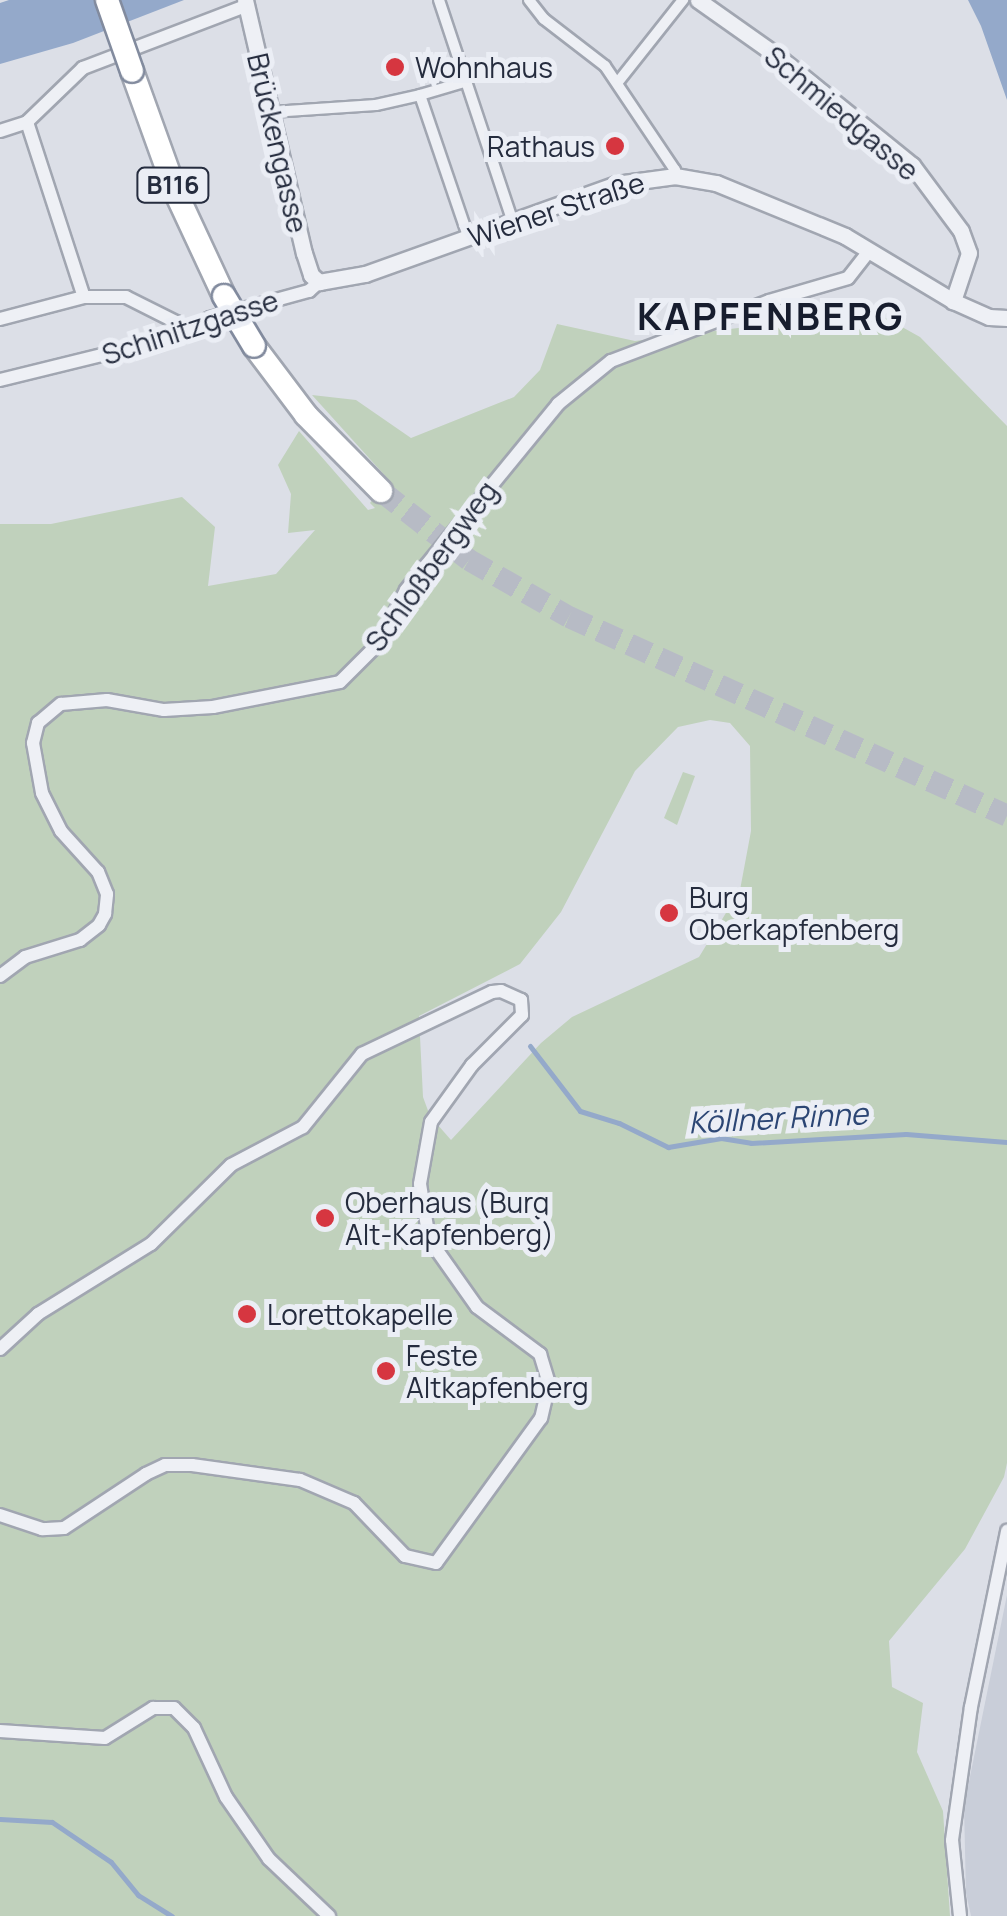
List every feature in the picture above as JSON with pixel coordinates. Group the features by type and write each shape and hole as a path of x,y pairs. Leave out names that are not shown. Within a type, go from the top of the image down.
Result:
{"highway":[{"name":"B116","path":"106,0 176,193 224,296 254,346 315,425 381,491"}],"street":[{"path":"440,0 512,220"},
{"path":"529,0 544,19 589,50 618,82 675,176"},
{"path":"618,82 683,0"},
{"name":"Schmiedgasse","path":"698,0 912,164 961,232 969,252 953,301"},
{"path":"0,130 27,122 84,68 245,3"},
{"name":"Brückengasse","path":"245,3 304,253 311,275 319,282"},
{"path":"272,112 376,105 464,78"},
{"path":"418,95 468,236"},
{"path":"27,122 84,297"},
{"name":"Wiener Straße","path":"319,282 365,274 616,184 675,176 716,183 845,236 953,301 989,317 1007,318"},
{"name":"Schloßbergweg","path":"0,976 25,958 80,940 99,925 105,914 107,894 98,872 61,831 42,793 33,743 38,723 61,704 107,700 164,710 213,707 340,682 380,642 406,590 494,478 558,404 584,382 611,361 645,346 848,278 869,251"},
{"name":"Schinitzgasse","path":"0,380 184,335 210,318 309,291 319,282"},
{"path":"0,319 84,297 126,297 176,322 184,335"},
{"path":"0,1349 38,1314 151,1244 231,1165 302,1127 362,1054 492,992 501,991 521,1000 522,1015 472,1065 431,1122 420,1184 430,1239 477,1308 540,1354 549,1384 540,1418 436,1564 405,1556 354,1504 300,1480 192,1465 165,1465 146,1474 64,1528 42,1529 0,1516"},
{"path":"960,1916 952,1840 971,1707 1007,1531"},
{"path":"0,1730 105,1738 153,1708 174,1708 194,1728 226,1797 269,1858 329,1916"}],"shaded area":[{"path":"1007,1595 1007,1916 971,1916 966,1893 964,1806"}],"green space":[{"path":"850,298 920,337 1007,426 1007,1463 1004,1477 965,1549 889,1641 892,1687 923,1703 917,1752 943,1811 950,1916 0,1916 0,524 51,524 182,497 215,527 208,586 276,574 315,530 288,533 291,494 278,465 299,431 368,510 375,508 370,503 388,479 312,395 356,400 411,438 514,397 540,370 557,324 635,341 834,316","holes":["710,720 730,723 750,746 751,831 740,890 699,957 572,1017 541,1043 451,1140 430,1116 423,1097 419,1016 520,964 561,912 635,771 678,727"]},
{"path":"683,772 695,776 677,825 664,818"}],"water":[{"path":"184,0 73,43 0,64 0,3"},
{"path":"968,0 1007,0 1007,100 981,26"}],"waterway":[{"name":"Köllner Rinne","path":"530,1046 580,1111 619,1123 668,1147 721,1138 751,1143 906,1134 1007,1142"},
{"path":"0,1819 52,1822 111,1862 138,1895 172,1916"}],"tunnel":[{"path":"381,491 469,560 569,617 1007,816"}],"place":[{"name":"Wohnhaus","path":"395,67"},
{"name":"Rathaus","path":"615,146"},
{"name":"Burg Oberkapfenberg","path":"669,913"},
{"name":"Oberhaus (Burg Alt-Kapfenberg)","path":"325,1218"},
{"name":"Lorettokapelle","path":"247,1314"},
{"name":"Feste Altkapfenberg","path":"386,1371"}],"district":[{"name":"KAPFENBERG","path":"771,316"}]}
